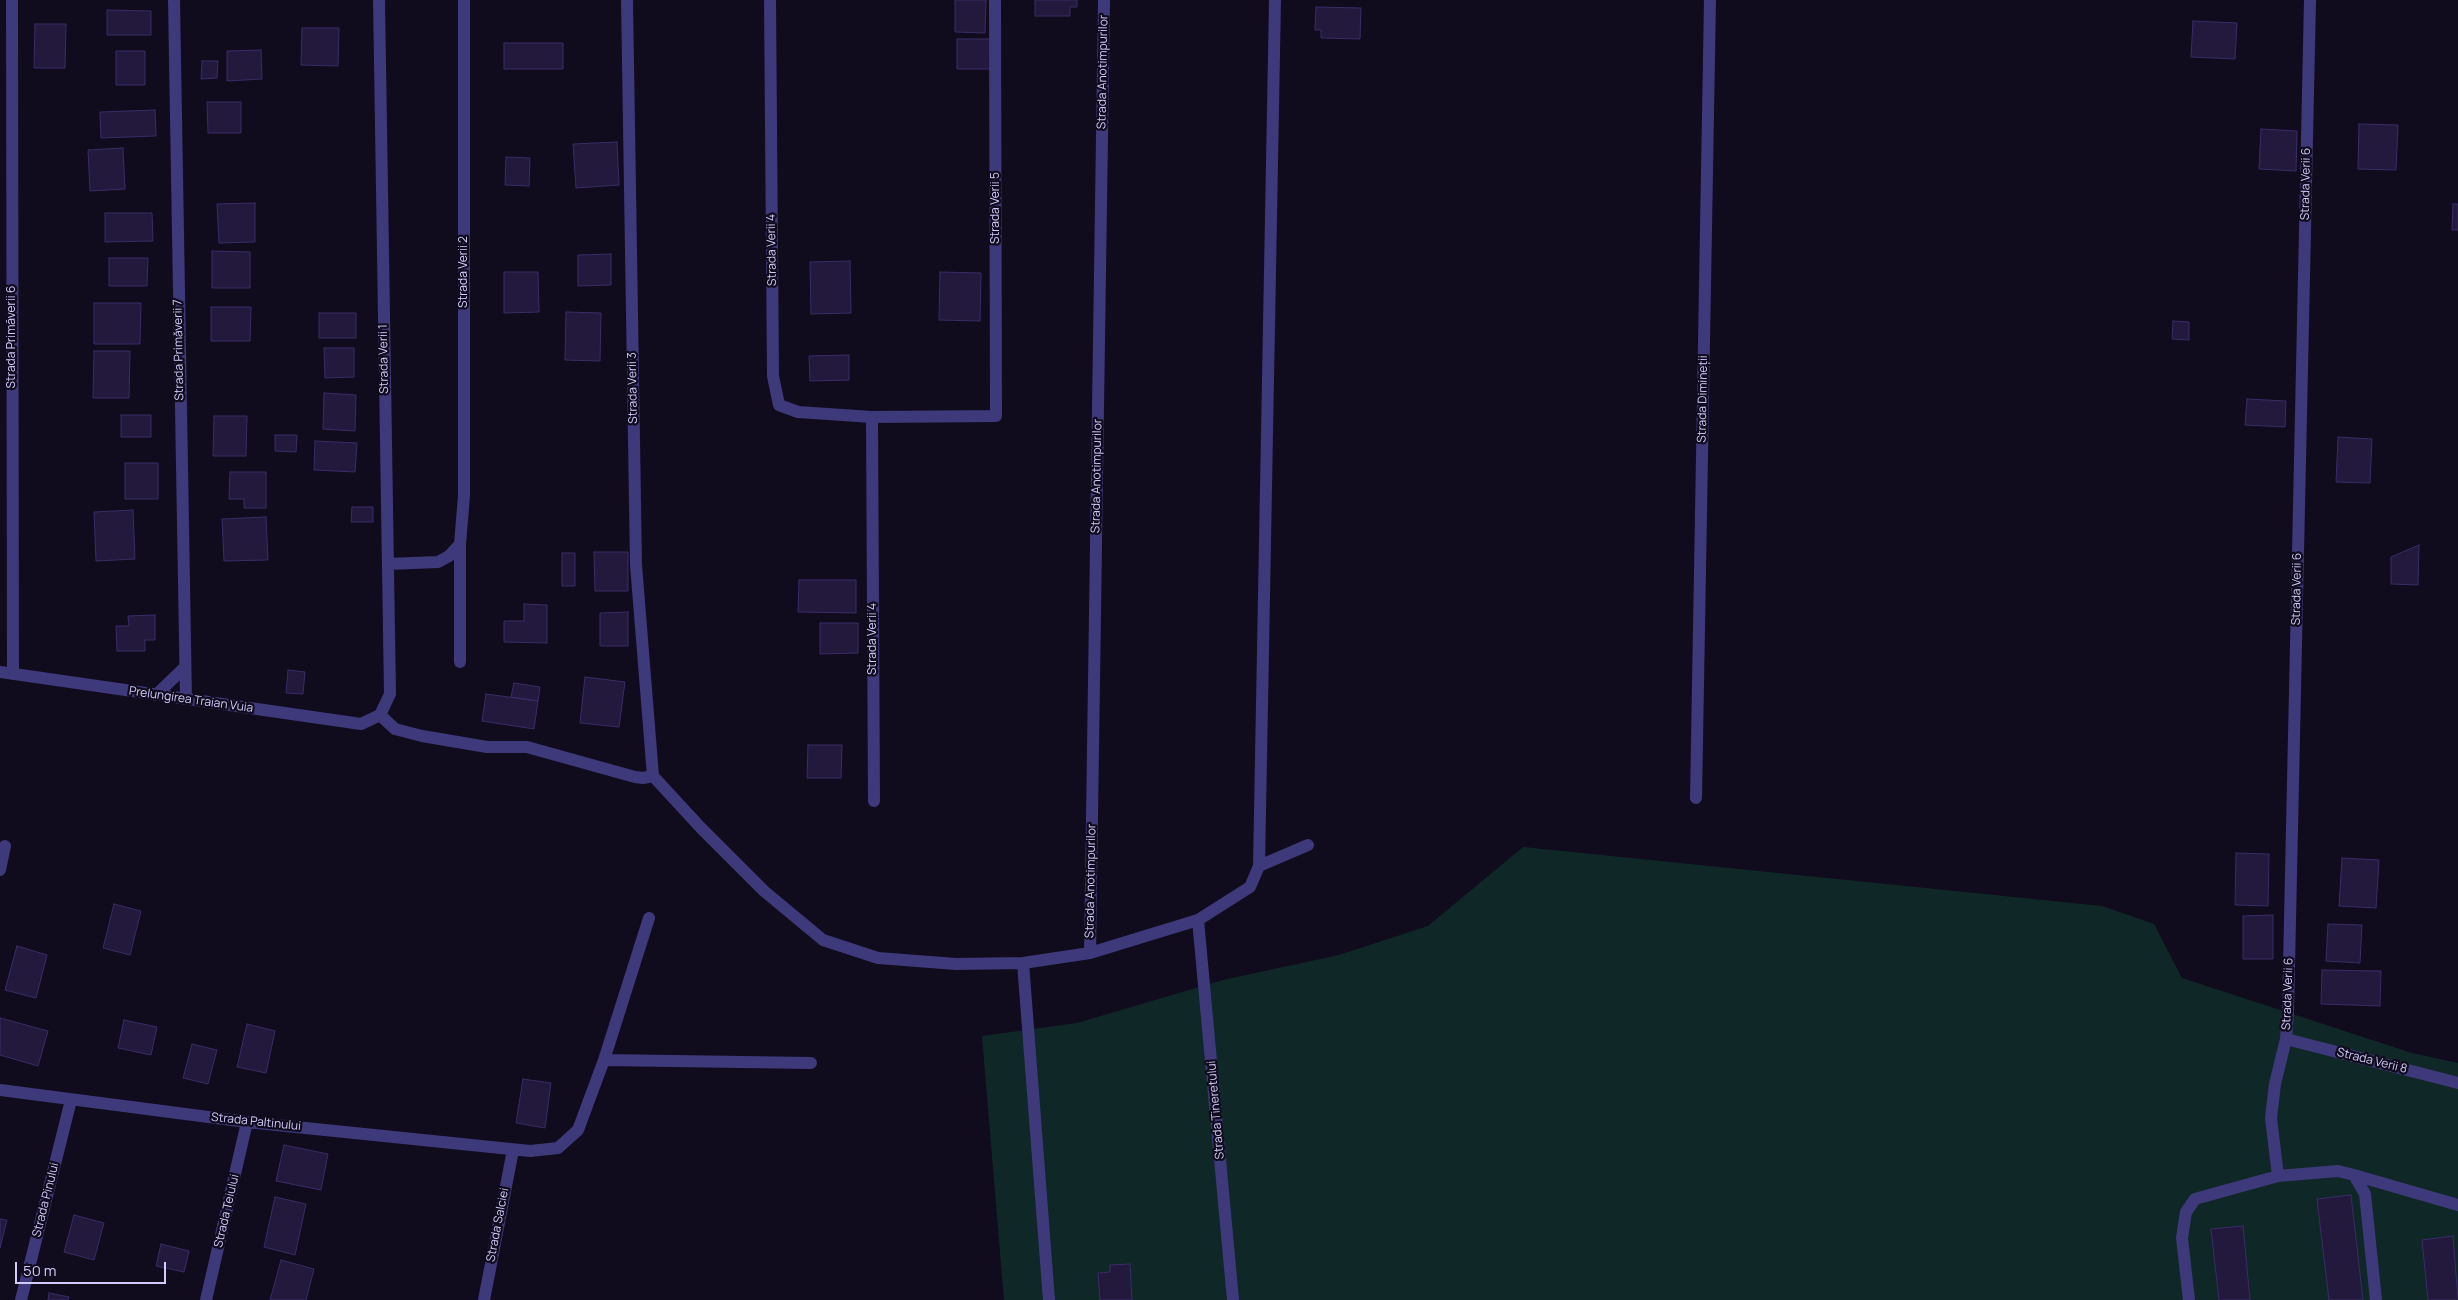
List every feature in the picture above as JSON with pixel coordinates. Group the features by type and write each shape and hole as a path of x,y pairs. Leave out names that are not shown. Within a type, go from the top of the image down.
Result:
{"street":[{"name":"Strada Primăverii 6","path":"6,673 12,0"},
{"name":"Strada Primăverii 7","path":"174,0 186,700"},
{"name":"Strada Verii 1","path":"378,0 390,694 380,715"},
{"name":"Strada Verii 2","path":"460,662 460,544 464,496 464,0"},
{"name":"Strada Verii 3","path":"627,0 636,565 652,776"},
{"name":"Strada Verii 4","path":"770,0 773,376 779,405 798,412 872,417 996,416"},
{"name":"Strada Verii 5","path":"995,0 996,416"},
{"name":"Strada Anotimpurilor","path":"1090,953 1104,0"},
{"path":"380,715 395,729 422,736 487,747 527,747 635,777 652,776 764,891 823,940 878,958 956,964 1023,964 1090,953 1198,920 1250,887 1259,866 1275,0"},
{"name":"Strada Dimineții","path":"1696,798 1710,0"},
{"name":"Strada Verii 6","path":"2278,1176 2271,1118 2275,1084 2286,1039 2310,0"},
{"name":"Strada Verii 4","path":"872,417 874,801"},
{"path":"388,564 438,562 449,556 460,544"},
{"path":"156,695 184,668"},
{"name":"Prelungirea Traian Vuia","path":"6,673 361,724 380,715"},
{"path":"1259,866 1308,845"},
{"path":"0,870 5,846"},
{"name":"Strada Paltinului","path":"0,1090 247,1122 513,1150 530,1151 558,1148 578,1130 604,1060 649,918"},
{"name":"Strada Tineretului","path":"1198,920 1233,1300"},
{"path":"1023,964 1049,1300"},
{"name":"Strada Verii 8","path":"2286,1039 2458,1083"},
{"path":"604,1060 811,1063"},
{"name":"Strada Pinului","path":"22,1300 71,1100"},
{"name":"Strada Teiului","path":"206,1300 247,1122"},
{"name":"Strada Salciei","path":"484,1300 513,1150"},
{"path":"2189,1300 2182,1238 2186,1212 2195,1198 2278,1176 2338,1171 2458,1205"},
{"path":"2354,1175 2365,1194 2376,1300"}],"green space":[{"path":"1523,847 2102,906 2154,924 2182,978 2412,1053 2458,1063 2458,1300 1004,1300 982,1036 1077,1023 1223,980 1339,955 1428,926"}],"building":[{"path":"955,0 986,0 985,33 955,32"},
{"path":"1035,0 1077,0 1077,7 1070,7 1070,16 1035,16"},
{"path":"1316,7 1361,8 1360,39 1321,38 1321,30 1315,30"},
{"path":"107,10 151,11 151,35 107,35"},
{"path":"2193,21 2237,23 2235,59 2191,57"},
{"path":"35,24 66,24 65,68 34,68"},
{"path":"302,28 339,28 338,66 301,65"},
{"path":"957,39 992,39 991,69 957,69"},
{"path":"504,43 563,43 563,69 504,69"},
{"path":"261,50 262,79 227,81 227,51"},
{"path":"116,51 145,51 145,85 116,85"},
{"path":"202,61 218,61 217,78 201,79"},
{"path":"207,102 241,102 241,133 208,133"},
{"path":"155,110 156,136 101,138 100,112"},
{"path":"2359,124 2398,125 2396,170 2358,169"},
{"path":"2261,129 2297,131 2296,171 2259,169"},
{"path":"617,142 619,185 576,188 573,144"},
{"path":"123,148 125,189 90,191 88,150"},
{"path":"506,157 530,158 529,186 505,185"},
{"path":"255,203 255,242 219,243 217,204"},
{"path":"2453,204 2458,204 2458,230 2452,230"},
{"path":"105,213 152,213 153,241 105,242"},
{"path":"212,251 250,252 250,288 212,288"},
{"path":"611,254 611,285 578,286 578,255"},
{"path":"109,258 148,258 147,286 109,286"},
{"path":"850,261 851,313 811,314 810,262"},
{"path":"504,272 538,272 539,312 504,313"},
{"path":"940,272 981,273 980,321 939,320"},
{"path":"94,303 141,303 140,344 94,344"},
{"path":"211,307 251,307 250,341 211,341"},
{"path":"566,312 601,313 600,361 565,360"},
{"path":"319,313 356,313 356,338 319,338"},
{"path":"2173,321 2189,322 2189,340 2172,339"},
{"path":"324,348 354,348 354,377 325,378"},
{"path":"94,351 130,351 129,398 93,398"},
{"path":"849,355 849,380 810,381 809,356"},
{"path":"324,393 356,395 355,431 323,429"},
{"path":"2247,399 2286,401 2285,427 2245,425"},
{"path":"121,415 151,415 151,437 121,437"},
{"path":"214,416 247,416 246,456 213,456"},
{"path":"275,435 297,435 296,452 275,451"},
{"path":"2338,437 2372,439 2370,483 2336,482"},
{"path":"315,441 357,443 355,472 314,470"},
{"path":"125,463 158,463 158,499 125,499"},
{"path":"230,472 266,472 266,508 244,508 244,499 229,499"},
{"path":"352,507 373,507 373,522 351,522"},
{"path":"133,510 135,559 96,561 94,512"},
{"path":"266,517 268,560 224,561 222,519"},
{"path":"2419,545 2418,585 2391,584 2391,557"},
{"path":"594,552 628,552 628,591 595,591"},
{"path":"562,553 575,553 575,586 562,586"},
{"path":"799,580 856,580 856,613 798,612"},
{"path":"524,604 547,605 547,643 504,642 504,621 524,621"},
{"path":"628,612 628,646 600,646 600,613"},
{"path":"155,615 155,640 145,640 145,651 117,651 116,626 129,626 128,616"},
{"path":"820,623 858,623 858,653 820,654"},
{"path":"288,670 305,672 303,694 286,693"},
{"path":"585,677 625,682 619,727 580,723"},
{"path":"514,683 540,687 538,701 511,697"},
{"path":"486,694 538,701 534,729 482,721"},
{"path":"808,745 842,745 841,778 807,778"},
{"path":"2236,853 2269,854 2268,906 2235,905"},
{"path":"2342,858 2379,860 2376,908 2339,906"},
{"path":"114,904 141,911 130,955 103,948"},
{"path":"2273,915 2273,959 2243,959 2243,916"},
{"path":"2328,924 2362,925 2360,963 2326,961"},
{"path":"17,946 47,955 36,998 5,990"},
{"path":"2322,970 2381,971 2380,1006 2321,1004"},
{"path":"0,1018 48,1031 38,1066 0,1055"},
{"path":"124,1020 157,1027 151,1055 118,1048"},
{"path":"247,1024 275,1031 266,1073 237,1067"},
{"path":"192,1044 217,1050 208,1084 183,1078"},
{"path":"523,1079 551,1083 545,1128 516,1123"},
{"path":"284,1145 328,1154 321,1190 276,1181"},
{"path":"2351,1195 2363,1300 2329,1300 2317,1199"},
{"path":"275,1197 306,1204 295,1255 264,1247"},
{"path":"74,1215 104,1223 94,1260 64,1252"},
{"path":"0,1219 7,1220 0,1248"},
{"path":"2243,1226 2250,1300 2219,1300 2211,1229"},
{"path":"2453,1236 2458,1300 2428,1300 2422,1240"},
{"path":"161,1244 189,1251 184,1272 156,1266"},
{"path":"281,1260 314,1269 306,1300 270,1300"},
{"path":"1130,1264 1132,1300 1100,1300 1098,1273 1110,1272 1110,1265"},
{"path":"49,1293 69,1297 68,1300 48,1300"}]}
